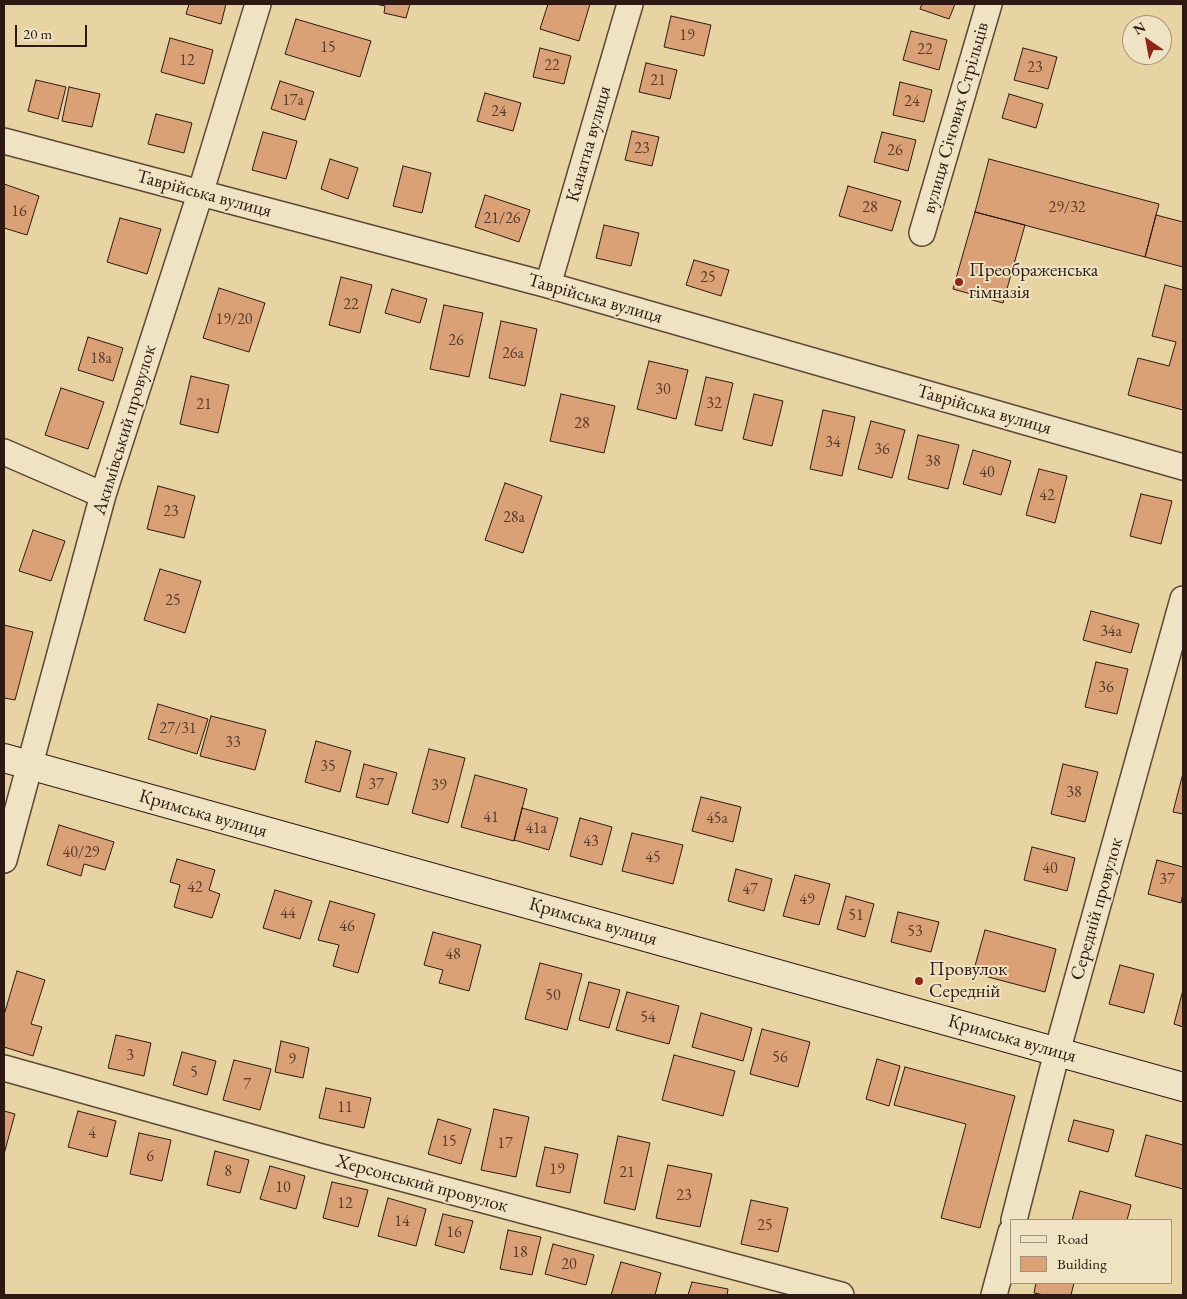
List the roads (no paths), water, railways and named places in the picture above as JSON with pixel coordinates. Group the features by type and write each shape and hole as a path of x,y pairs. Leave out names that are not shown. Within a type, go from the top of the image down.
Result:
{"street":[{"name":"Акимівський провулок","path":"4,860 16,761 200,194 258,4"},
{"name":"Канатна вулиця","path":"548,285 630,4"},
{"name":"вулиця Січових Стрільців","path":"922,233 989,4"},
{"name":"Таврійська вулиця","path":"4,141 548,285 1183,467"},
{"path":"4,452 103,495"},
{"name":"Середній провулок","path":"1014,1219 1057,1052 1183,599"},
{"name":"Кримська вулиця","path":"16,761 1183,1087"},
{"name":"Херсонський провулок","path":"4,1068 318,1156 841,1295"},
{"path":"994,1295 1010,1236"}],"place":[{"name":"Преображенська гімназія","path":"959,282"},
{"name":"Провулок Середній","path":"919,981"}]}
